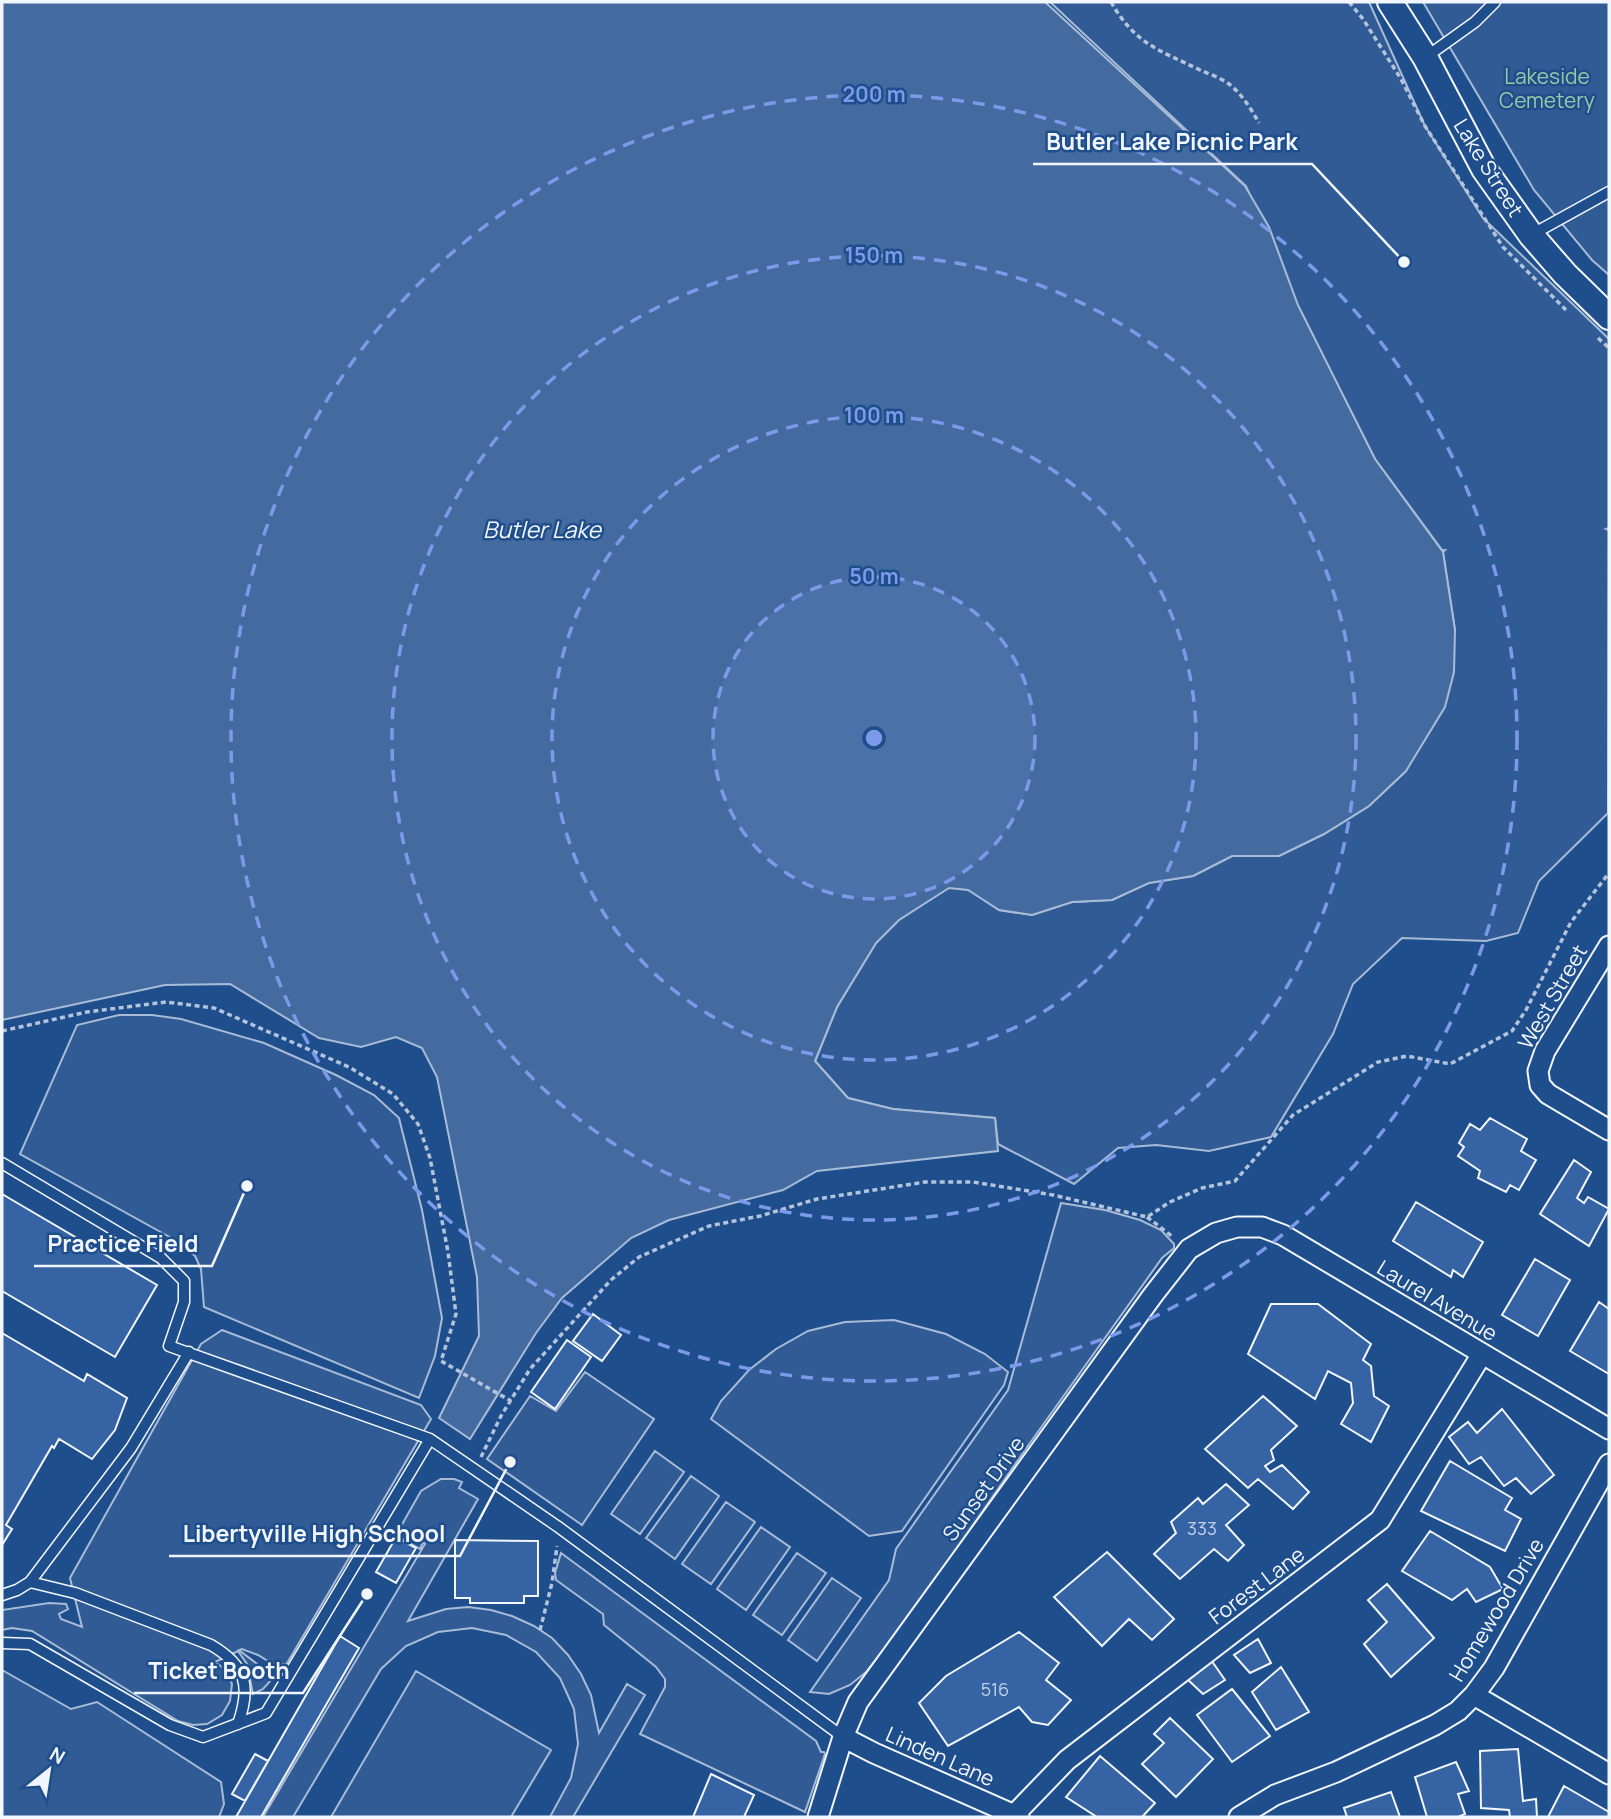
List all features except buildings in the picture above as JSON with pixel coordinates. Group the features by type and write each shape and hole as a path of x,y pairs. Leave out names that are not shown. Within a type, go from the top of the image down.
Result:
{"street":[{"name":"Lake Street","path":"1390,2 1425,57 1484,169 1531,235 1565,274 1609,317"},
{"name":"West Street","path":"1609,946 1545,1051 1538,1071 1540,1085 1548,1094 1609,1130"},
{"name":"Sunset Drive","path":"818,1817 843,1737 858,1702 1189,1249 1216,1233 1237,1227"},
{"name":"Laurel Avenue","path":"1237,1227 1262,1227 1283,1236 1609,1429"},
{"name":"Forest Lane","path":"1016,1816 1067,1760 1380,1520 1482,1354"},
{"name":"Homewood Drive","path":"1239,1817 1275,1795 1336,1772 1435,1725 1458,1711 1494,1668 1609,1464"},
{"path":"1474,1695 1609,1774"},
{"name":"Linden Lane","path":"843,1737 1016,1816"}],"lane":[{"path":"1425,57 1475,22 1495,2"},
{"path":"1531,235 1609,192"},
{"path":"2,1163 161,1258 184,1281 184,1302 169,1346 430,1439 546,1518 843,1737"},
{"path":"2,1595 30,1582 131,1448 190,1352"},
{"path":"2,1643 30,1644 170,1725 203,1737 266,1713 430,1439"},
{"path":"30,1582 75,1593 228,1654 239,1668 245,1686 245,1704 238,1724"}],"path":[{"path":"1111,2 1134,34 1156,51 1229,83 1250,107 1259,123"},
{"path":"1147,1217 1170,1202 1202,1188 1235,1181 1293,1115 1378,1062 1407,1056 1450,1064 1512,1031 1526,1010 1571,922 1609,873"},
{"path":"2,1031 87,1012 166,1002 214,1008 349,1067 393,1094 418,1125 430,1157 448,1252 456,1314 441,1361 511,1401"},
{"path":"491,1440 501,1416 530,1369 611,1280 639,1257 709,1226 760,1216 817,1199 925,1182 973,1182 1053,1195 1147,1217 1189,1249"},
{"path":"540,1630 548,1602 557,1546"}],"shaded area":[{"path":"1050,2 1369,2 1425,126 1483,218 1609,339 1609,528 1606,529 1609,530 1608,813 1539,881 1518,933 1486,941 1402,938 1353,984 1333,1034 1271,1137 1209,1151 1156,1145 1118,1148 1074,1184 998,1144 995,1118 893,1109 848,1098 815,1061 837,1007 876,943 899,920 949,887 968,889 999,910 1032,915 1072,902 1112,900 1148,883 1193,876 1232,856 1279,856 1324,834 1369,806 1406,771 1455,630 1443,552 1445,550 1442,550 1375,459 1298,307 1246,186"},
{"name":"Lakeside Cemetery","path":"1423,2 1609,2 1609,275 1592,260 1534,190"},
{"path":"119,1015 152,1015 181,1019 264,1043 374,1095 399,1118 422,1210 442,1318 435,1356 419,1398 204,1307 201,1269 195,1256 175,1240 20,1154 77,1025"},
{"path":"1061,1203 1105,1210 1140,1220 1161,1230 1174,1244 1174,1248 1162,1258 911,1615 866,1672 850,1685 829,1694 810,1692 889,1580 896,1549 1008,1390"},
{"path":"894,1320 946,1334 985,1354 1008,1372 1004,1385 902,1531 869,1536 711,1419 721,1401 749,1370 776,1349 808,1331 845,1322"},
{"path":"222,1330 421,1405 431,1419 286,1665 282,1664 279,1668 258,1655 239,1650 274,1677 263,1689 253,1694 247,1664 238,1651 215,1662 226,1670 232,1684 230,1701 222,1715 207,1724 193,1725 178,1721 32,1631 12,1628 2,1630 2,1610 49,1603 66,1604 68,1609 59,1614 61,1619 82,1627 70,1578 201,1344"},
{"path":"585,1372 654,1419 582,1525 487,1459 530,1396 556,1411"},
{"path":"655,1451 684,1472 640,1534 611,1514"},
{"path":"691,1476 719,1496 675,1559 646,1538"},
{"path":"441,1479 462,1482 459,1488 478,1499 408,1621 446,1609 468,1607 512,1616 534,1626 552,1638 581,1674 591,1695 599,1733 627,1684 645,1695 573,1817 550,1817 571,1778 578,1744 574,1709 560,1678 536,1652 506,1635 472,1628 438,1632 406,1646 381,1669 293,1817 263,1817 425,1544 423,1542 420,1549 396,1535 421,1491"},
{"path":"726,1502 755,1522 711,1584 682,1564"},
{"path":"761,1527 790,1547 746,1610 717,1589"},
{"path":"561,1553 816,1741 821,1752 825,1754 805,1812 640,1734 665,1687 665,1679 656,1667 604,1625 603,1614 556,1580 555,1573"},
{"path":"797,1553 826,1573 782,1635 753,1615"},
{"path":"832,1578 861,1598 817,1661 788,1640"},
{"path":"2,1670 71,1709 97,1702 221,1782 224,1804 219,1817 2,1817"},
{"path":"416,1671 551,1750 511,1817 331,1817"}],"water":[{"name":"Butler Lake","path":"2,2 1045,2 1245,186 1269,227 1298,305 1375,459 1443,552 1455,630 1454,672 1445,707 1406,771 1369,806 1324,834 1279,856 1232,856 1193,876 1149,883 1112,900 1072,902 1032,915 999,910 968,890 949,888 899,920 876,943 837,1007 815,1061 848,1098 893,1109 995,1118 998,1151 817,1171 783,1190 669,1220 631,1238 562,1298 536,1333 470,1439 439,1418 479,1336 477,1277 437,1077 422,1048 396,1037 361,1047 319,1038 230,984 165,985 2,1020"}],"place":[{"name":"Butler Lake Picnic Park","path":"1404,262"},
{"name":"Practice Field","path":"247,1186"},
{"name":"Libertyville High School","path":"510,1462"},
{"name":"Ticket Booth","path":"367,1594"}]}
